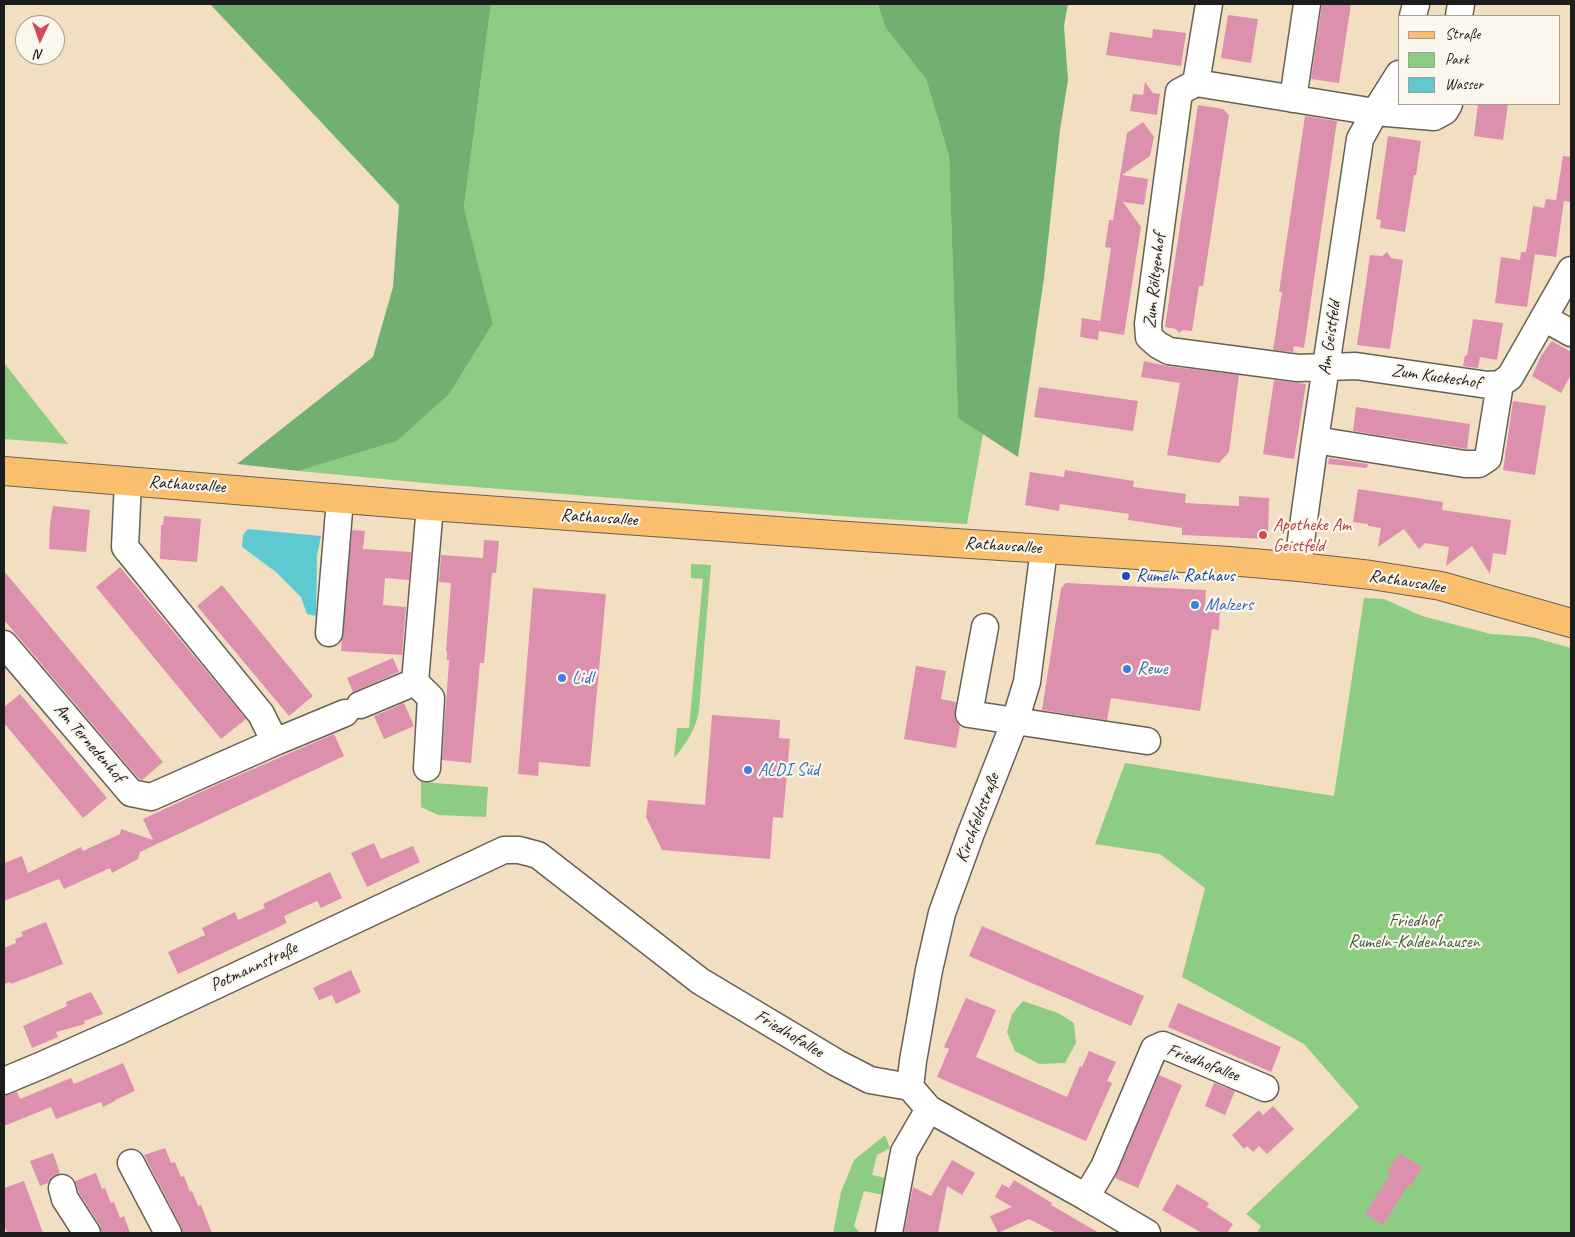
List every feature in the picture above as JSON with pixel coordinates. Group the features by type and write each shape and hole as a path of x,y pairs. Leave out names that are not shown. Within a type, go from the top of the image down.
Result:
{"main road":[{"name":"Rathausallee","path":"4,470 430,506 1299,567 1363,574 1441,586 1571,623"}],"street":[{"path":"1209,4 1196,83 1375,112 1434,118 1445,111 1448,105"},
{"path":"1293,99 1307,4"},
{"name":"Am Geistfeld","path":"1299,567 1300,548 1360,139 1398,76"},
{"name":"Zum Röltgenhof","path":"1196,83 1179,92 1148,324 1149,337 1158,346 1169,351 1298,368 1326,367"},
{"name":"Zum Kuckeshof","path":"1326,367 1356,366 1500,384 1510,377 1571,270"},
{"path":"1544,318 1571,333"},
{"path":"1316,440 1456,463 1479,464 1488,458 1500,384"},
{"path":"128,481 125,547 260,714 275,742"},
{"path":"329,633 340,499"},
{"path":"427,768 431,698 415,682 430,506"},
{"name":"Kirchfeldstraße","path":"910,1087 929,970 942,913 1015,721 1027,682 1044,549"},
{"path":"986,627 969,714 1147,741"},
{"name":"Am Ternedenhof","path":"4,644 131,793 151,797 415,682"},
{"name":"Friedhofallee","path":"504,850 519,850 538,855 700,980 837,1063 870,1080 910,1087"},
{"name":"Potmannstraße","path":"4,1081 121,1030 504,850"},
{"name":"Friedhofallee","path":"1086,1197 1104,1167 1154,1049 1163,1045 1265,1088"},
{"path":"910,1087 929,1109 1146,1233"},
{"path":"889,1233 904,1152 929,1109"},
{"path":"130,1163 168,1233"},
{"path":"62,1188 65,1199 87,1233"}],"green space":[{"path":"210,4 491,4 464,207 493,323 449,394 397,441 299,471 237,464 373,357 393,287 399,205"},
{"path":"491,4 878,4 885,27 926,79 949,156 958,417 983,434 967,524 853,517 425,483 299,471 397,441 493,323 464,207"},
{"path":"878,4 1068,4 1064,26 1068,80 1060,130 1044,278 1018,457 958,418 949,156 926,79 885,27"},
{"path":"4,363 68,444 4,439"},
{"path":"691,564 711,565 699,710 690,736 674,758 677,728 689,728 703,579 691,578"},
{"name":"Friedhof Rumeln-Kaldenhausen","path":"1364,598 1384,599 1422,616 1491,634 1532,637 1571,648 1571,1233 1257,1233 1261,1226 1246,1214 1359,1107 1304,1044 1182,977 1205,888 1160,854 1095,844 1125,763 1334,796"},
{"path":"421,782 488,787 486,817 438,815 421,807"},
{"path":"1023,1001 1058,1013 1074,1023 1076,1043 1065,1063 1039,1064 1015,1051 1007,1032 1012,1014"},
{"path":"885,1135 890,1148 877,1155 872,1175 886,1178 883,1195 864,1191 854,1226 860,1233 833,1233 841,1192 854,1160"}],"water":[{"path":"248,529 321,536 317,556 316,616 307,614 301,597 276,572 242,547 243,535"}],"building":[{"path":"1322,4 1351,4 1339,83 1311,79"},
{"path":"1228,15 1258,19 1251,63 1221,58"},
{"path":"1153,29 1186,33 1181,66 1106,55 1110,32 1152,38"},
{"path":"1145,82 1153,93 1160,94 1157,115 1130,111 1133,94 1143,95"},
{"path":"1198,105 1223,109 1229,115 1203,286 1199,286 1192,331 1183,330 1179,333 1176,329 1165,327"},
{"path":"1478,105 1508,105 1503,140 1474,136"},
{"path":"1305,116 1337,121 1304,348 1294,346 1293,352 1273,350 1282,292 1279,292"},
{"path":"1143,122 1154,137 1150,156 1122,175 1148,179 1144,205 1123,202 1141,227 1124,335 1099,331 1098,340 1080,337 1082,318 1100,321 1099,329 1111,248 1105,247 1109,220 1113,220 1127,133"},
{"path":"1388,136 1421,141 1405,232 1380,228 1381,220 1376,219"},
{"path":"1563,156 1571,157 1571,202 1564,201 1556,257 1535,254 1527,307 1495,303 1501,257 1520,260 1521,252 1526,252 1533,206 1544,208 1546,199 1556,200"},
{"path":"1387,252 1391,258 1403,260 1390,349 1357,345 1370,255 1382,256"},
{"path":"1473,319 1503,323 1497,360 1480,357 1478,368 1463,366 1465,355 1467,356"},
{"path":"1552,341 1571,352 1571,374 1561,393 1532,376 1541,356"},
{"path":"1144,361 1167,366 1239,375 1229,452 1219,463 1167,455 1180,383 1141,377"},
{"path":"1274,380 1306,384 1294,459 1263,454"},
{"path":"1039,387 1138,401 1133,431 1034,417"},
{"path":"1513,401 1546,406 1535,475 1503,470"},
{"path":"1356,407 1470,424 1467,449 1353,431"},
{"path":"1329,458 1368,464 1367,468 1328,464"},
{"path":"1065,470 1134,481 1133,487 1186,494 1185,503 1239,506 1239,496 1269,498 1268,539 1182,535 1182,528 1128,520 1129,514 1060,504 1059,511 1025,505 1030,472 1064,477"},
{"path":"1358,489 1443,502 1442,510 1511,520 1506,555 1493,553 1490,574 1472,546 1446,566 1449,547 1425,543 1419,549 1404,529 1378,547 1381,528 1353,522"},
{"path":"53,506 90,510 86,552 49,549"},
{"path":"164,516 201,519 197,562 160,559 161,525 163,525"},
{"path":"352,530 365,531 363,549 411,552 409,580 385,578 383,605 406,607 402,655 341,651"},
{"path":"484,540 499,541 496,573 492,573 484,663 480,663 471,763 442,760 449,660 447,660 446,651 451,583 439,582 441,555 483,558"},
{"path":"120,567 246,719 221,739 96,587"},
{"path":"4,571 163,762 142,780 139,779 4,620"},
{"name":"Rewe","path":"1066,583 1206,590 1205,608 1220,608 1219,630 1212,629 1200,711 1111,698 1107,720 1042,710 1061,588"},
{"path":"222,585 313,696 289,716 197,606"},
{"name":"Lidl","path":"533,588 606,594 590,767 539,762 538,776 518,774"},
{"path":"393,658 399,672 353,692 347,678"},
{"path":"916,666 946,671 941,699 956,702 955,719 960,726 956,748 904,739"},
{"path":"20,694 107,798 83,818 4,723 4,707"},
{"path":"404,703 414,726 384,739 374,716"},
{"name":"ALDI Süd","path":"712,715 780,720 779,738 790,739 783,818 773,817 770,859 662,850 646,817 648,800 705,805"},
{"path":"334,734 344,756 140,852 138,859 112,873 110,868 64,889 59,879 4,901 4,863 22,856 28,873 81,847 83,851 120,834 121,829 153,840 143,819"},
{"path":"374,843 381,859 413,846 420,862 367,887 351,853"},
{"path":"330,872 342,898 321,908 317,901 284,916 287,923 178,974 168,952 205,935 202,928 235,912 238,920 265,908 263,904"},
{"path":"46,922 63,964 11,984 10,982 4,984 4,948 16,943 15,939 23,936 21,932"},
{"path":"982,926 1144,996 1131,1026 969,956"},
{"path":"351,970 361,992 336,1004 332,995 319,1000 313,988"},
{"path":"91,992 103,1014 84,1021 85,1024 56,1032 58,1037 32,1048 23,1026 67,1006 66,1002"},
{"path":"966,998 996,1010 976,1057 1067,1097 1080,1066 1082,1067 1089,1051 1116,1062 1107,1081 1112,1083 1086,1141 937,1077 949,1049 944,1047"},
{"path":"1178,1003 1281,1047 1271,1072 1168,1027"},
{"path":"123,1063 135,1091 103,1107 101,1102 56,1119 51,1107 4,1126 4,1096 17,1092 20,1099 71,1078 74,1084"},
{"path":"1159,1075 1182,1085 1138,1188 1115,1178"},
{"path":"1214,1083 1235,1091 1225,1115 1205,1106"},
{"path":"1273,1106 1294,1129 1267,1154 1259,1146 1253,1152 1247,1146 1244,1149 1232,1135 1259,1110 1263,1115"},
{"path":"165,1148 171,1163 175,1162 181,1177 184,1176 198,1206 201,1205 212,1233 183,1233 144,1155"},
{"path":"53,1153 60,1173 52,1177 48,1183 40,1186 30,1161"},
{"path":"1399,1153 1422,1167 1410,1187 1408,1185 1383,1225 1365,1214 1390,1174 1387,1172"},
{"path":"952,1160 975,1173 962,1195 947,1186 938,1233 904,1233 913,1187 931,1196"},
{"path":"96,1173 102,1189 105,1188 111,1203 114,1202 120,1218 124,1216 130,1233 102,1233 100,1225 79,1193 75,1181"},
{"path":"1014,1180 1052,1203 1051,1205 1099,1233 1056,1233 1029,1219 998,1233 990,1216 1012,1207 995,1197 1002,1184 1009,1188"},
{"path":"24,1181 43,1233 7,1233 4,1225 4,1188"},
{"path":"1177,1184 1209,1203 1207,1207 1233,1224 1227,1233 1202,1233 1162,1210"}],"place":[{"name":"Apotheke Am Geistfeld","path":"1263,535"},
{"name":"Rumeln Rathaus","path":"1126,576"},
{"name":"Malzers","path":"1195,605"},
{"name":"Rewe","path":"1127,669"},
{"name":"Lidl","path":"562,678"},
{"name":"ALDI Süd","path":"748,770"}]}
